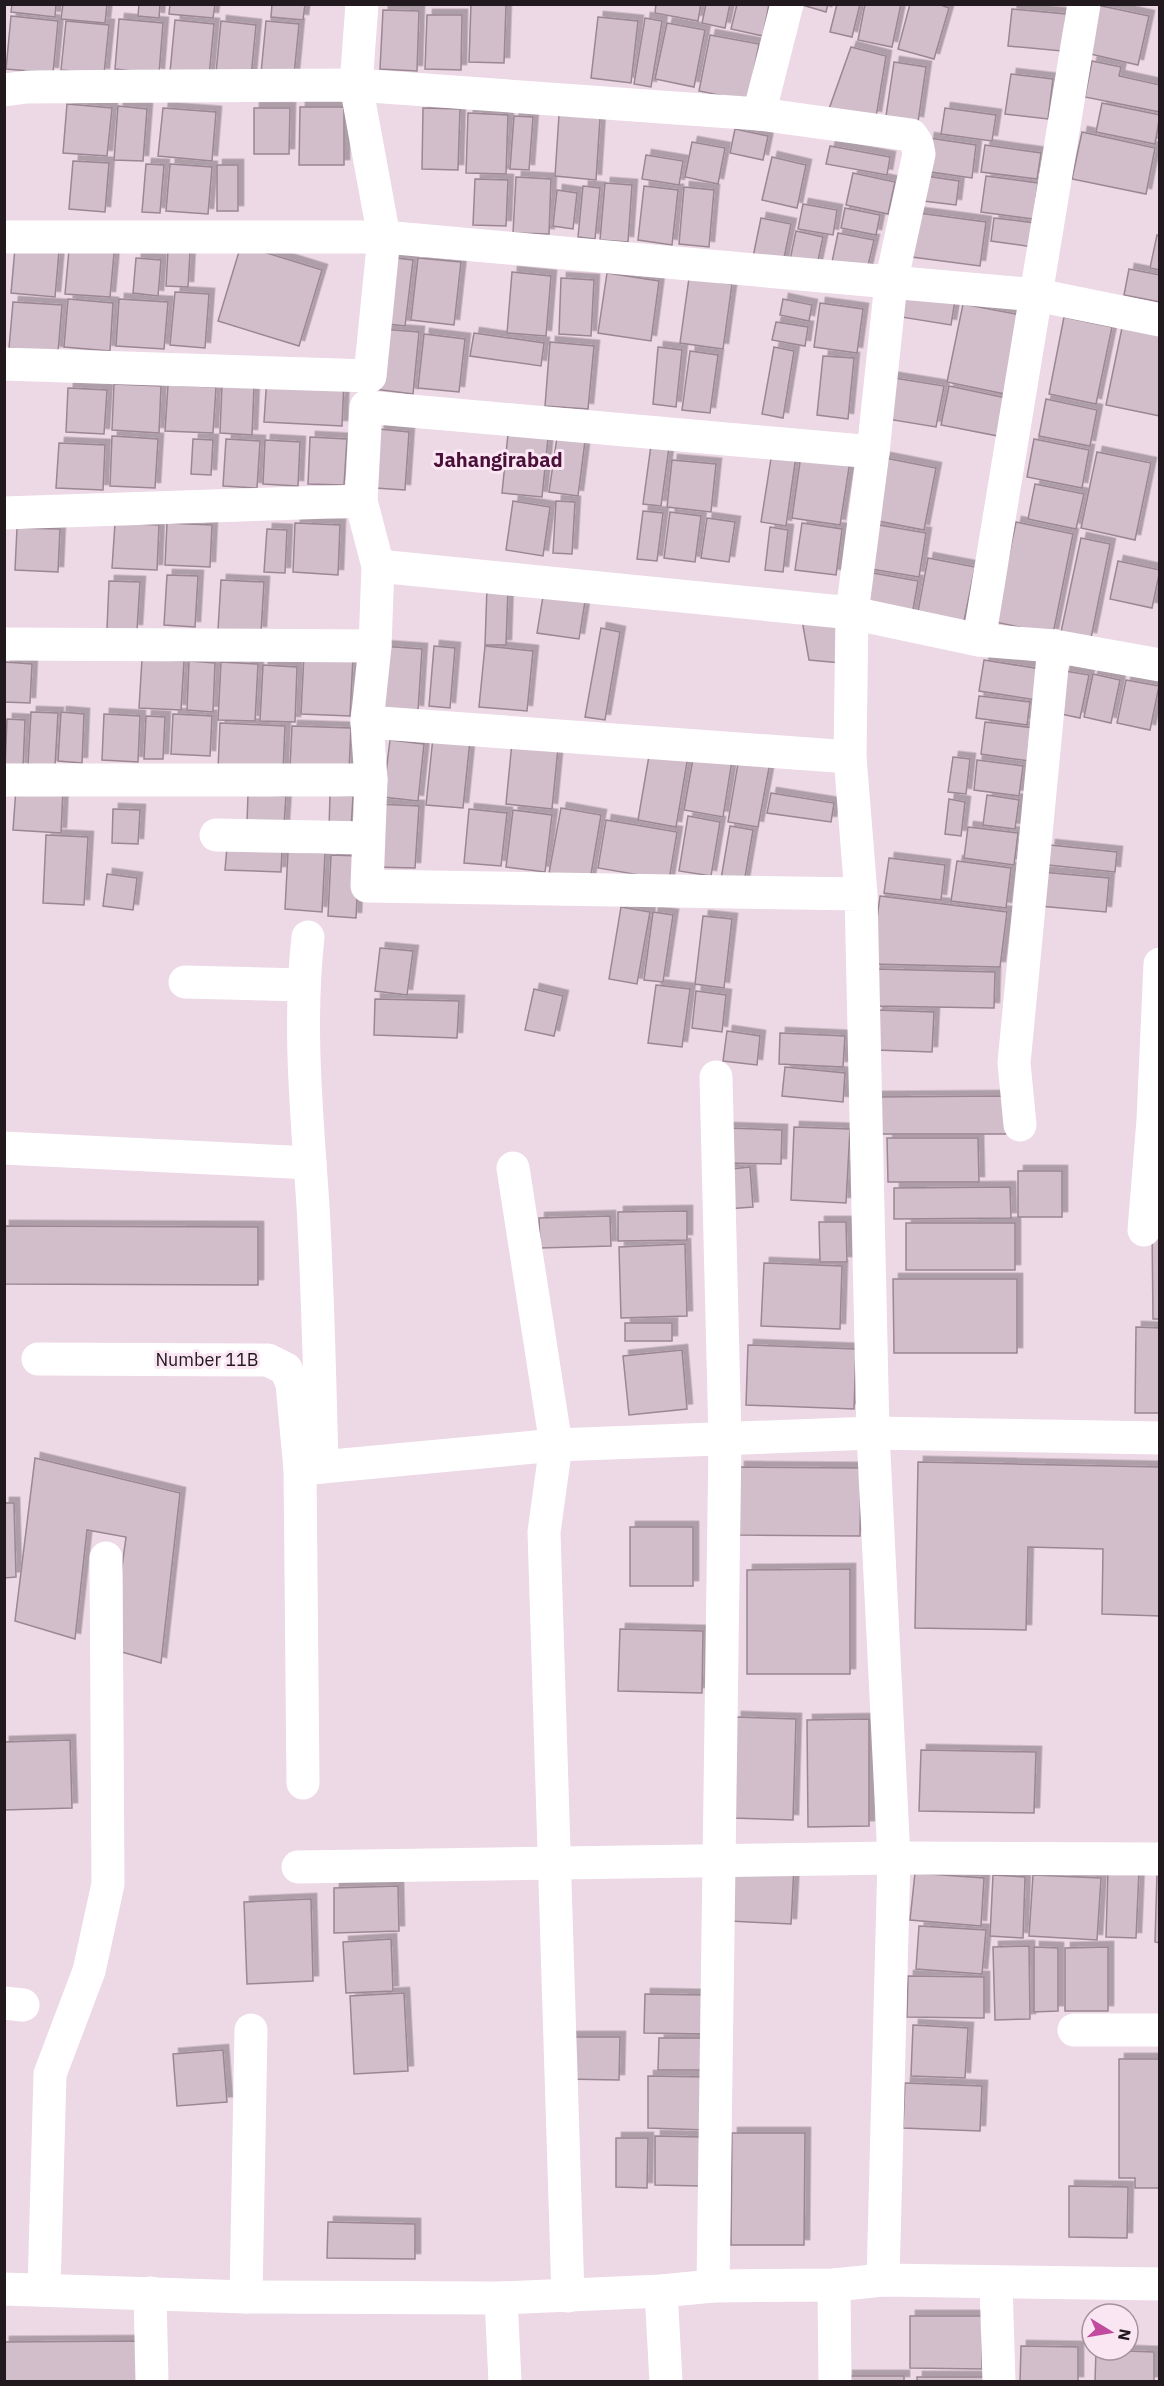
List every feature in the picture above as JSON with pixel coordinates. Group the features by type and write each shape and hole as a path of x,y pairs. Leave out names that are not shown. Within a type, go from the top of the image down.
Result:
{"street":[{"path":"4,364 370,375 384,237 356,85 362,4"},
{"path":"759,114 787,4"},
{"path":"979,640 1084,4"},
{"path":"4,90 27,87 356,85 759,114 911,135 917,144 919,154 891,283 873,452 852,613 850,757 861,894 873,1434 894,1858 883,2280"},
{"path":"4,237 384,237 1037,295 1160,320"},
{"path":"861,894 367,886 371,780 367,722 375,646 378,566 361,501 366,407 873,452"},
{"path":"4,513 361,501"},
{"path":"378,566 852,613 979,640 1054,646 1160,665"},
{"path":"4,644 375,646"},
{"path":"1020,1125 1014,1063 1054,646"},
{"path":"367,722 850,757"},
{"path":"4,780 371,780"},
{"path":"216,835 368,838"},
{"path":"303,1783 311,1468 319,1307 302,1041 303,985 308,937"},
{"path":"1144,1230 1153,1120 1159,966"},
{"path":"185,982 303,985"},
{"path":"714,2286 725,1439 716,1077"},
{"path":"4,1148 310,1163"},
{"path":"513,1168 556,1445 544,1532 568,2296"},
{"name":"Number 11B","path":"38,1359 268,1360 286,1369 292,1384 311,1468"},
{"path":"311,1468 556,1445 725,1439 873,1434 1160,1438"},
{"path":"44,2290 50,2074 89,1971 108,1884 106,1558"},
{"path":"298,1867 894,1858 1160,1859"},
{"path":"1074,2030 1160,2030"},
{"path":"246,2296 251,2031"},
{"path":"4,2289 246,2296 501,2298 661,2291 714,2286 834,2285 883,2280 1160,2284"},
{"path":"996,2283 999,2382"},
{"path":"834,2285 835,2382"},
{"path":"661,2291 666,2382"},
{"path":"150,2293 152,2382"},
{"path":"501,2298 505,2382"}],"building":[{"path":"12,4 56,4 55,17 11,12"},
{"path":"63,4 107,4 105,23 61,19"},
{"path":"139,4 160,4 159,18 138,16"},
{"path":"170,4 215,4 213,18 169,14"},
{"path":"272,4 305,4 303,20 271,17"},
{"path":"471,4 506,5 504,63 469,62"},
{"path":"656,4 701,4 698,21 655,13"},
{"path":"706,4 730,4 725,28 702,23"},
{"path":"737,4 769,4 763,36 731,29"},
{"path":"799,4 828,4 826,12"},
{"path":"837,4 860,4 852,37 830,32"},
{"path":"865,4 901,4 892,47 858,40"},
{"path":"910,4 938,4 949,8 934,59 898,49"},
{"path":"1097,5 1149,16 1138,65 1086,53"},
{"path":"1012,9 1066,14 1062,51 1008,46"},
{"path":"383,10 419,11 417,71 380,69"},
{"path":"427,15 462,15 461,70 425,69"},
{"path":"11,16 58,21 53,73 6,69"},
{"path":"598,17 638,21 631,83 591,78"},
{"path":"645,18 662,21 651,87 634,84"},
{"path":"119,19 163,23 159,74 115,69"},
{"path":"175,20 214,24 209,76 170,72"},
{"path":"66,21 109,25 104,74 61,70"},
{"path":"221,21 256,25 251,77 216,73"},
{"path":"266,21 299,24 294,75 261,73"},
{"path":"667,23 705,30 694,87 655,79"},
{"path":"710,35 759,44 748,101 699,91"},
{"path":"851,47 886,56 876,117 829,109"},
{"path":"1092,61 1121,67 1119,76 1160,85 1160,112 1085,97"},
{"path":"894,62 926,67 918,122 886,116"},
{"path":"1011,74 1053,79 1048,119 1005,114"},
{"path":"1102,103 1160,115 1155,144 1096,132"},
{"path":"67,104 112,108 107,156 63,153"},
{"path":"118,106 147,109 143,161 114,160"},
{"path":"300,107 344,107 344,165 299,165"},
{"path":"163,108 216,112 212,161 158,156"},
{"path":"254,108 290,108 289,154 254,154"},
{"path":"423,108 460,109 458,170 422,169"},
{"path":"945,108 996,115 992,141 941,134"},
{"path":"468,113 508,115 506,174 466,173"},
{"path":"559,115 600,118 596,180 555,176"},
{"path":"514,116 533,117 529,170 510,169"},
{"path":"735,129 768,136 763,160 730,153"},
{"path":"1082,132 1155,148 1146,194 1072,179"},
{"path":"929,138 976,145 972,178 924,171"},
{"path":"692,142 725,148 718,184 685,177"},
{"path":"985,145 1041,153 1037,179 981,172"},
{"path":"830,146 890,157 887,175 826,164"},
{"path":"646,155 683,161 679,185 642,179"},
{"path":"772,157 806,165 797,208 762,200"},
{"path":"73,161 109,163 105,212 69,209"},
{"path":"146,164 164,165 160,213 142,212"},
{"path":"170,164 212,167 208,214 166,211"},
{"path":"217,165 238,165 238,211 217,211"},
{"path":"853,173 895,182 888,214 846,205"},
{"path":"919,175 959,181 956,205 915,200"},
{"path":"986,176 1038,183 1033,219 981,212"},
{"path":"516,177 551,179 549,234 513,233"},
{"path":"475,179 508,180 506,226 473,225"},
{"path":"605,183 632,185 628,242 600,240"},
{"path":"583,186 600,188 595,239 578,237"},
{"path":"644,186 678,190 672,245 638,240"},
{"path":"684,187 714,190 709,247 679,244"},
{"path":"557,190 577,193 573,229 553,226"},
{"path":"803,204 837,210 833,235 798,229"},
{"path":"845,208 880,215 876,235 841,228"},
{"path":"918,213 986,222 980,266 912,257"},
{"path":"761,218 791,224 783,263 753,257"},
{"path":"994,218 1036,223 1033,247 991,241"},
{"path":"796,231 823,237 817,265 790,260"},
{"path":"838,233 874,240 866,274 831,267"},
{"path":"1157,235 1160,236 1160,270 1150,268"},
{"path":"70,239 115,243 110,297 65,294"},
{"path":"241,245 322,270 299,346 218,321"},
{"path":"15,248 59,251 55,297 11,293"},
{"path":"168,250 190,252 188,287 166,286"},
{"path":"387,257 413,260 405,326 379,323"},
{"path":"136,258 161,260 158,296 133,293"},
{"path":"418,258 461,262 454,325 411,320"},
{"path":"1129,269 1160,275 1160,302 1124,295"},
{"path":"512,272 551,276 546,336 507,333"},
{"path":"607,273 659,281 651,341 598,333"},
{"path":"561,278 594,280 591,336 559,334"},
{"path":"689,278 732,284 723,349 680,343"},
{"path":"905,291 955,300 951,325 901,317"},
{"path":"175,292 209,294 205,348 170,345"},
{"path":"68,299 113,303 110,351 64,347"},
{"path":"119,299 168,302 164,349 116,346"},
{"path":"783,299 812,305 809,321 780,315"},
{"path":"13,302 62,305 58,352 9,348"},
{"path":"820,303 863,309 857,353 814,347"},
{"path":"963,304 1021,315 1005,394 947,382"},
{"path":"1064,317 1112,327 1096,404 1049,394"},
{"path":"776,322 808,327 805,346 772,340"},
{"path":"1123,323 1160,331 1160,416 1106,405"},
{"path":"381,329 419,332 413,394 374,389"},
{"path":"474,333 544,343 541,366 470,356"},
{"path":"424,334 465,339 459,392 418,388"},
{"path":"550,342 594,346 588,409 545,406"},
{"path":"658,347 682,350 676,407 653,404"},
{"path":"774,347 794,351 783,418 762,414"},
{"path":"690,351 718,355 710,413 682,410"},
{"path":"823,356 854,358 848,419 817,415"},
{"path":"267,376 344,380 342,426 264,422"},
{"path":"888,377 944,386 936,427 881,418"},
{"path":"114,384 161,386 159,433 112,430"},
{"path":"168,385 216,387 213,433 165,431"},
{"path":"222,385 254,387 252,435 220,433"},
{"path":"949,386 1006,398 998,436 941,425"},
{"path":"68,388 107,390 104,434 66,432"},
{"path":"1046,399 1097,410 1090,446 1039,436"},
{"path":"379,429 409,432 405,490 375,488"},
{"path":"508,434 548,438 542,497 502,493"},
{"path":"112,436 158,439 155,488 110,486"},
{"path":"310,437 347,439 344,485 308,484"},
{"path":"557,437 585,441 578,496 549,492"},
{"path":"193,439 213,440 211,475 191,474"},
{"path":"226,439 260,441 257,488 223,486"},
{"path":"1034,439 1089,450 1082,488 1027,477"},
{"path":"265,440 300,442 298,486 263,484"},
{"path":"59,443 105,445 103,490 56,488"},
{"path":"651,445 669,447 661,506 643,504"},
{"path":"772,452 796,456 786,526 761,522"},
{"path":"1097,452 1151,463 1135,540 1081,528"},
{"path":"801,455 850,461 840,525 792,518"},
{"path":"885,458 936,468 924,530 873,520"},
{"path":"672,460 716,464 711,512 667,507"},
{"path":"1035,484 1084,494 1076,529 1028,519"},
{"path":"513,501 550,507 543,556 506,550"},
{"path":"556,501 575,502 572,554 553,553"},
{"path":"643,511 663,513 657,561 637,559"},
{"path":"670,512 701,516 695,562 664,558"},
{"path":"707,518 735,522 729,562 701,558"},
{"path":"1016,522 1073,534 1053,634 995,622"},
{"path":"115,523 159,525 157,570 112,568"},
{"path":"167,523 212,525 210,567 165,565"},
{"path":"295,523 340,525 338,575 293,572"},
{"path":"802,523 842,529 836,575 795,570"},
{"path":"873,524 926,533 919,577 865,568"},
{"path":"770,527 788,530 783,572 765,570"},
{"path":"17,528 60,529 58,572 15,570"},
{"path":"267,529 287,530 285,573 264,572"},
{"path":"1081,538 1110,544 1091,638 1061,632"},
{"path":"928,558 975,567 963,626 917,617"},
{"path":"1118,561 1160,570 1152,608 1110,599"},
{"path":"867,572 918,581 911,621 860,611"},
{"path":"167,575 198,576 195,627 164,625"},
{"path":"221,580 264,582 261,632 218,630"},
{"path":"109,581 140,582 137,630 107,629"},
{"path":"487,587 508,588 506,645 485,645"},
{"path":"544,590 586,595 579,639 537,633"},
{"path":"802,620 845,622 841,663 809,660"},
{"path":"601,628 620,632 605,720 585,717"},
{"path":"381,646 422,649 418,711 378,708"},
{"path":"434,646 455,648 450,708 429,706"},
{"path":"485,646 533,651 527,711 479,707"},
{"path":"304,654 353,657 350,716 301,714"},
{"path":"142,659 184,661 181,710 139,708"},
{"path":"984,660 1041,669 1037,700 979,691"},
{"path":"189,661 215,663 213,712 187,710"},
{"path":"5,662 32,664 30,703 4,702"},
{"path":"221,662 258,664 255,721 218,720"},
{"path":"263,665 297,667 295,722 260,721"},
{"path":"1065,671 1089,675 1080,718 1056,713"},
{"path":"1093,674 1120,680 1111,723 1084,717"},
{"path":"1126,680 1159,686 1150,730 1117,723"},
{"path":"979,696 1030,702 1027,725 976,718"},
{"path":"31,712 58,713 55,766 28,765"},
{"path":"61,712 84,714 82,763 58,761"},
{"path":"104,714 140,716 138,762 102,760"},
{"path":"173,714 212,716 210,756 171,754"},
{"path":"146,716 165,717 163,759 144,759"},
{"path":"7,719 25,720 23,768 5,767"},
{"path":"985,722 1034,728 1029,761 981,754"},
{"path":"220,723 285,726 283,772 218,769"},
{"path":"292,726 351,728 349,770 290,767"},
{"path":"433,737 470,740 463,808 426,805"},
{"path":"390,740 424,744 418,801 383,797"},
{"path":"512,742 558,748 552,809 506,804"},
{"path":"650,750 688,756 676,827 638,820"},
{"path":"740,752 771,757 758,827 728,822"},
{"path":"694,753 732,760 723,817 684,810"},
{"path":"953,757 970,759 966,794 948,792"},
{"path":"977,760 1023,766 1019,796 974,790"},
{"path":"16,788 63,790 61,833 13,830"},
{"path":"771,793 834,803 831,822 767,813"},
{"path":"248,794 286,796 284,825 247,823"},
{"path":"330,795 353,796 351,830 329,829"},
{"path":"987,795 1019,800 1015,829 983,825"},
{"path":"949,799 965,802 961,836 945,834"},
{"path":"376,804 419,806 415,868 373,867"},
{"path":"561,808 601,815 590,880 549,873"},
{"path":"113,809 140,810 138,844 112,843"},
{"path":"469,809 507,813 501,866 464,863"},
{"path":"513,810 552,815 545,872 506,867"},
{"path":"688,816 720,822 711,876 679,871"},
{"path":"606,820 677,832 669,880 598,868"},
{"path":"730,826 753,830 744,883 721,879"},
{"path":"968,827 1018,833 1014,865 964,858"},
{"path":"46,835 88,837 84,905 43,903"},
{"path":"1050,845 1117,852 1115,872 1048,865"},
{"path":"227,847 282,850 281,872 225,870"},
{"path":"288,852 325,853 322,912 285,909"},
{"path":"331,855 359,856 356,918 328,916"},
{"path":"889,858 945,865 941,900 884,893"},
{"path":"957,861 1011,868 1006,908 951,901"},
{"path":"1041,872 1109,878 1106,912 1039,906"},
{"path":"107,874 137,878 133,910 103,906"},
{"path":"880,896 1007,912 1000,967 871,964"},
{"path":"621,907 650,912 637,984 609,979"},
{"path":"653,912 673,915 663,982 644,980"},
{"path":"703,916 732,919 724,988 695,984"},
{"path":"380,948 413,951 407,995 375,991"},
{"path":"875,969 995,972 994,1008 872,1006"},
{"path":"656,985 690,989 682,1047 648,1043"},
{"path":"534,989 563,996 554,1036 525,1030"},
{"path":"696,991 726,995 722,1032 692,1028"},
{"path":"375,999 459,1001 457,1038 374,1035"},
{"path":"877,1010 934,1012 932,1052 876,1050"},
{"path":"727,1031 760,1036 757,1065 723,1061"},
{"path":"780,1033 845,1036 843,1067 779,1064"},
{"path":"785,1067 845,1073 843,1102 782,1096"},
{"path":"1006,1096 1006,1134 872,1134 873,1097"},
{"path":"794,1127 850,1129 846,1203 791,1200"},
{"path":"725,1128 782,1130 781,1164 724,1163"},
{"path":"887,1138 978,1138 979,1182 888,1182"},
{"path":"750,1167 753,1207 726,1209 722,1170"},
{"path":"1018,1171 1062,1171 1062,1217 1018,1217"},
{"path":"1010,1187 1011,1218 894,1219 894,1188"},
{"path":"687,1211 687,1240 618,1241 618,1212"},
{"path":"610,1216 611,1246 540,1248 539,1218"},
{"path":"819,1222 846,1222 847,1262 820,1262"},
{"path":"906,1223 1015,1223 1015,1270 906,1270"},
{"path":"4,1226 258,1227 258,1285 4,1284"},
{"path":"1152,1226 1160,1226 1160,1319 1153,1319"},
{"path":"685,1244 687,1316 621,1318 619,1247"},
{"path":"764,1263 842,1266 840,1329 761,1326"},
{"path":"893,1279 1017,1279 1017,1353 894,1353"},
{"path":"625,1323 672,1323 672,1341 625,1341"},
{"path":"1136,1327 1160,1328 1160,1413 1135,1413"},
{"path":"748,1345 856,1349 854,1409 746,1405"},
{"path":"682,1350 687,1409 629,1415 623,1356"},
{"path":"35,1458 180,1493 161,1663 111,1649 126,1537 87,1530 75,1639 15,1621"},
{"path":"918,1462 1160,1467 1160,1616 1102,1614 1103,1549 1028,1547 1026,1630 915,1628"},
{"path":"739,1467 861,1468 860,1536 739,1535"},
{"path":"4,1503 14,1503 16,1577 4,1578"},
{"path":"630,1527 693,1527 693,1586 630,1586"},
{"path":"850,1569 850,1674 747,1674 747,1570"},
{"path":"620,1629 703,1631 702,1693 618,1691"},
{"path":"736,1717 796,1719 793,1820 732,1818"},
{"path":"869,1719 869,1826 808,1827 807,1720"},
{"path":"70,1740 72,1808 4,1810 4,1742"},
{"path":"921,1750 1036,1752 1034,1813 919,1811"},
{"path":"733,1864 794,1867 791,1924 729,1921"},
{"path":"1108,1869 1139,1870 1136,1938 1106,1937"},
{"path":"915,1873 984,1878 981,1926 910,1920"},
{"path":"1157,1873 1160,1873 1160,1943 1155,1942"},
{"path":"993,1875 1025,1877 1023,1938 990,1936"},
{"path":"1033,1875 1101,1878 1097,1940 1029,1936"},
{"path":"398,1886 399,1931 334,1933 334,1888"},
{"path":"311,1899 313,1981 247,1984 244,1902"},
{"path":"919,1926 986,1930 982,1974 916,1969"},
{"path":"391,1939 393,1991 346,1993 343,1942"},
{"path":"1029,1946 1030,2019 995,2020 993,1947"},
{"path":"1034,1947 1058,1948 1058,2011 1034,2012"},
{"path":"1108,1947 1108,2011 1065,2011 1065,1948"},
{"path":"908,1976 984,1977 984,2018 907,2017"},
{"path":"404,1993 408,2071 354,2074 350,1996"},
{"path":"645,1994 704,1995 704,2034 644,2033"},
{"path":"913,2025 968,2028 965,2078 911,2076"},
{"path":"564,2037 620,2037 619,2080 563,2079"},
{"path":"659,2038 705,2038 705,2070 658,2070"},
{"path":"223,2050 227,2102 177,2106 173,2054"},
{"path":"1119,2059 1160,2059 1160,2188 1135,2188 1135,2178 1119,2178"},
{"path":"648,2076 706,2077 705,2130 648,2128"},
{"path":"905,2083 982,2086 980,2131 903,2128"},
{"path":"732,2133 805,2133 804,2245 731,2245"},
{"path":"655,2136 700,2137 700,2186 655,2185"},
{"path":"616,2138 648,2138 647,2188 616,2187"},
{"path":"1069,2186 1128,2187 1127,2238 1069,2237"},
{"path":"328,2222 415,2224 415,2259 327,2258"},
{"path":"910,2316 982,2316 982,2369 910,2368"},
{"path":"137,2341 137,2382 4,2382 4,2342"},
{"path":"1021,2346 1078,2347 1078,2382 1020,2382"},
{"path":"1140,2352 1154,2352 1154,2382 1095,2382 1096,2362 1140,2362"},
{"path":"847,2376 904,2376 904,2382 847,2382"},
{"path":"917,2377 984,2377 984,2382 917,2382"}],"district":[{"name":"Jahangirabad","path":"498,460"}]}
